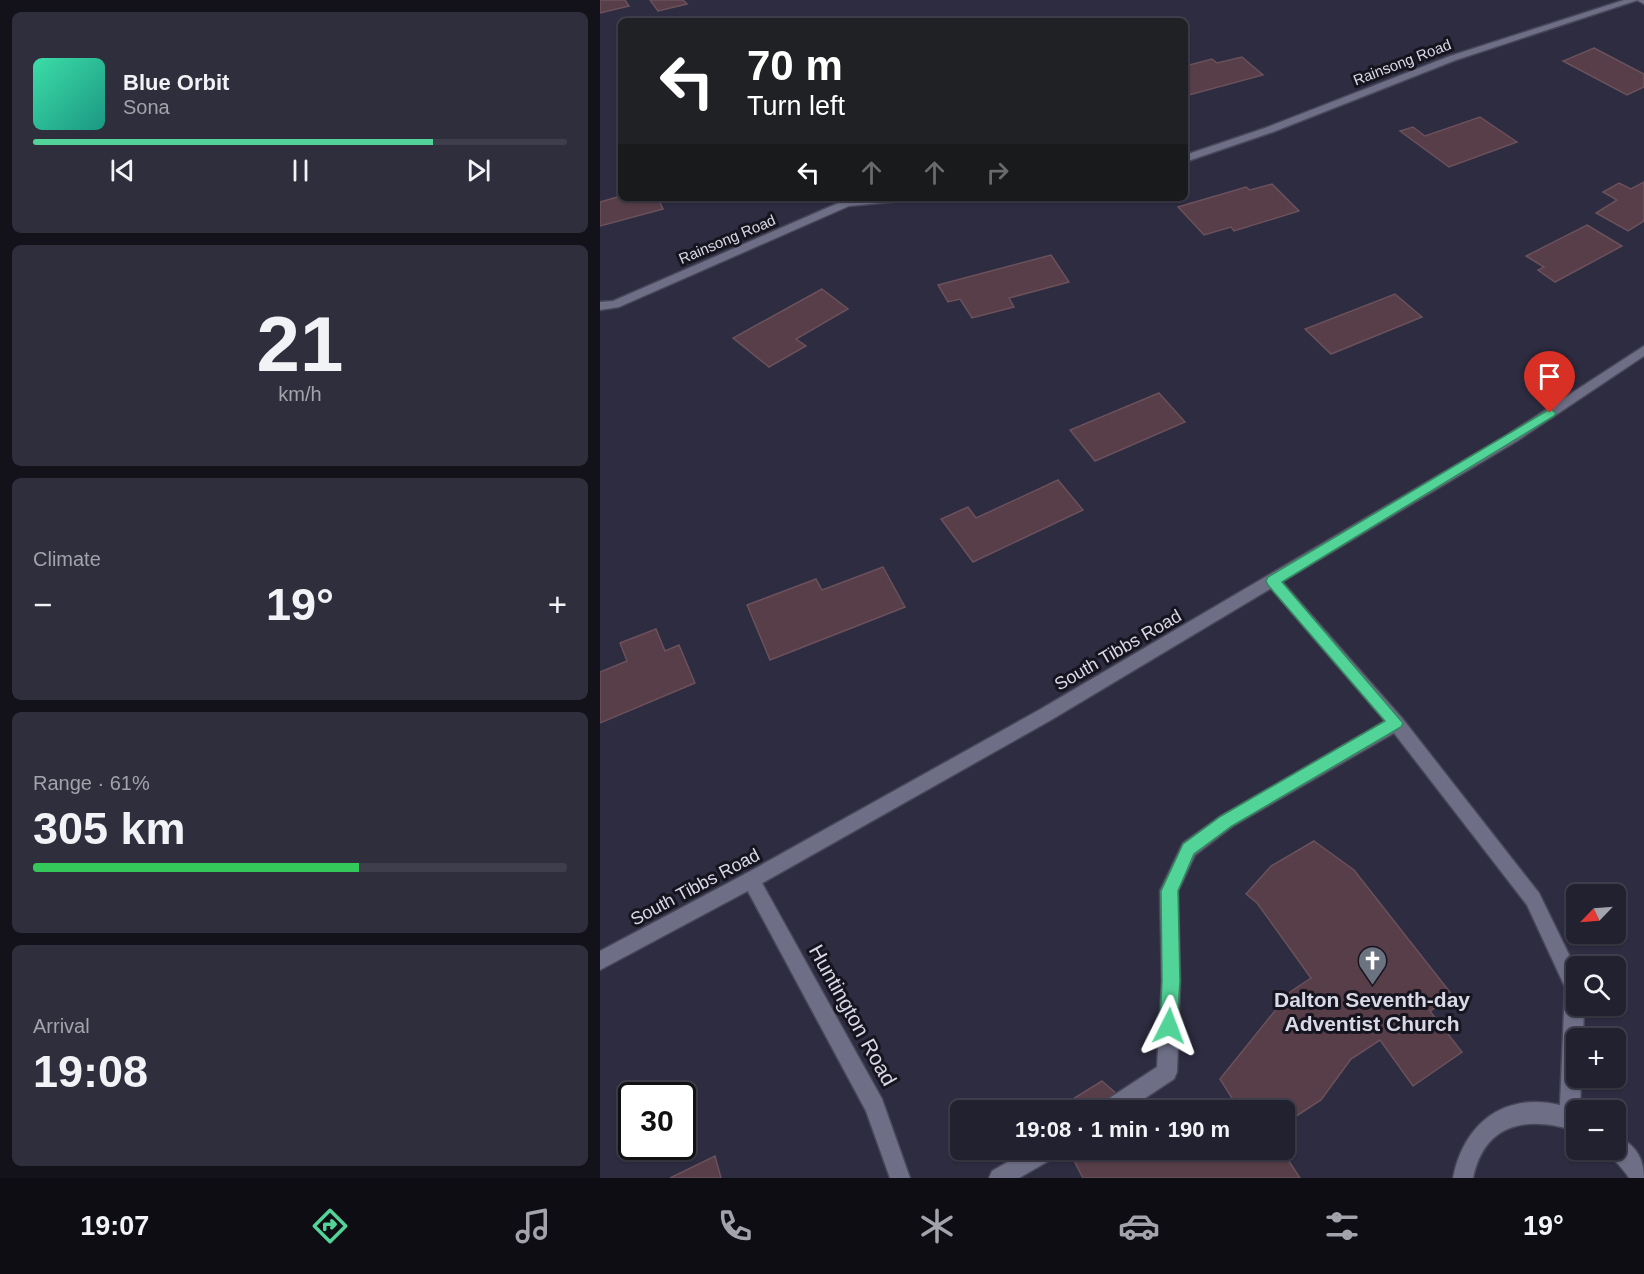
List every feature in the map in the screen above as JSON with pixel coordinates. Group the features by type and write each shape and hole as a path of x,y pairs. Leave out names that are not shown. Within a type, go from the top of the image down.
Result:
{"street":[{"name":"Rainsong Road","path":"1188,158 1269,130 1453,58 1633,0"},
{"name":"Rainsong Road","path":"600,306 615,304 847,203 869,201"},
{"name":"South Tibbs Road","path":"600,961 751,880 1045,715 1512,438 1644,350"},
{"path":"1273,581 1396,723 1533,899 1575,986 1573,1100"},
{"path":"1124,1100 1167,1072 1171,981 1169,891 1189,849 1227,821 1396,723"},
{"name":"Huntington Road","path":"751,880 875,1106 900,1178"},
{"path":"1462,1178 1468,1157 1485,1132 1509,1117 1538,1111 1566,1117"},
{"path":"1626,1155 1641,1178"},
{"path":"999,1178 1031,1160"}],"building":[{"path":"600,0 625,0 629,6 600,13"},
{"path":"650,0 683,0 687,4 658,11"},
{"path":"1594,48 1644,74 1644,87 1627,95 1563,61"},
{"path":"1242,57 1263,75 1188,95 1188,65 1212,59 1217,63"},
{"path":"1480,117 1517,142 1449,167 1400,131 1413,127 1425,136"},
{"path":"1644,182 1644,221 1628,231 1596,213 1617,200 1603,192 1619,183 1631,189"},
{"path":"1272,184 1299,211 1234,231 1231,227 1204,235 1178,207 1246,187 1250,190"},
{"path":"618,197 618,201 659,201 663,209 600,226 600,202"},
{"path":"1587,225 1622,246 1555,282 1538,270 1544,267 1526,256"},
{"path":"1051,255 1069,282 1009,298 1014,307 972,318 960,299 948,302 938,285"},
{"path":"822,289 848,309 796,339 806,346 769,367 733,338"},
{"path":"1395,294 1422,317 1331,354 1305,329"},
{"path":"1159,393 1185,422 1095,461 1070,430"},
{"path":"1058,480 1083,510 973,562 941,519 968,507 976,518"},
{"path":"883,567 905,607 770,660 747,605 816,579 822,590"},
{"path":"656,629 665,651 679,645 695,683 600,723 600,672 627,661 620,643"},
{"name":"Dalton Seventh-day Adventist Church","path":"1314,841 1354,870 1453,996 1430,1011 1462,1052 1413,1086 1380,1040 1351,1059 1321,1100 1295,1117 1295,1100 1233,1100 1220,1079 1290,992 1311,978 1257,903 1246,894 1271,866"},
{"path":"1102,1081 1121,1100 1071,1100"},
{"path":"715,1156 721,1178 670,1178"},
{"path":"1074,1160 1288,1160 1300,1178 1083,1178"}],"place":[{"name":"Dalton Seventh-day Adventist Church","path":"1372,986"}],"route":[{"path":"1169,1026 1171,981 1169,891 1189,849 1227,821 1396,723 1273,581 1550,413"}]}
